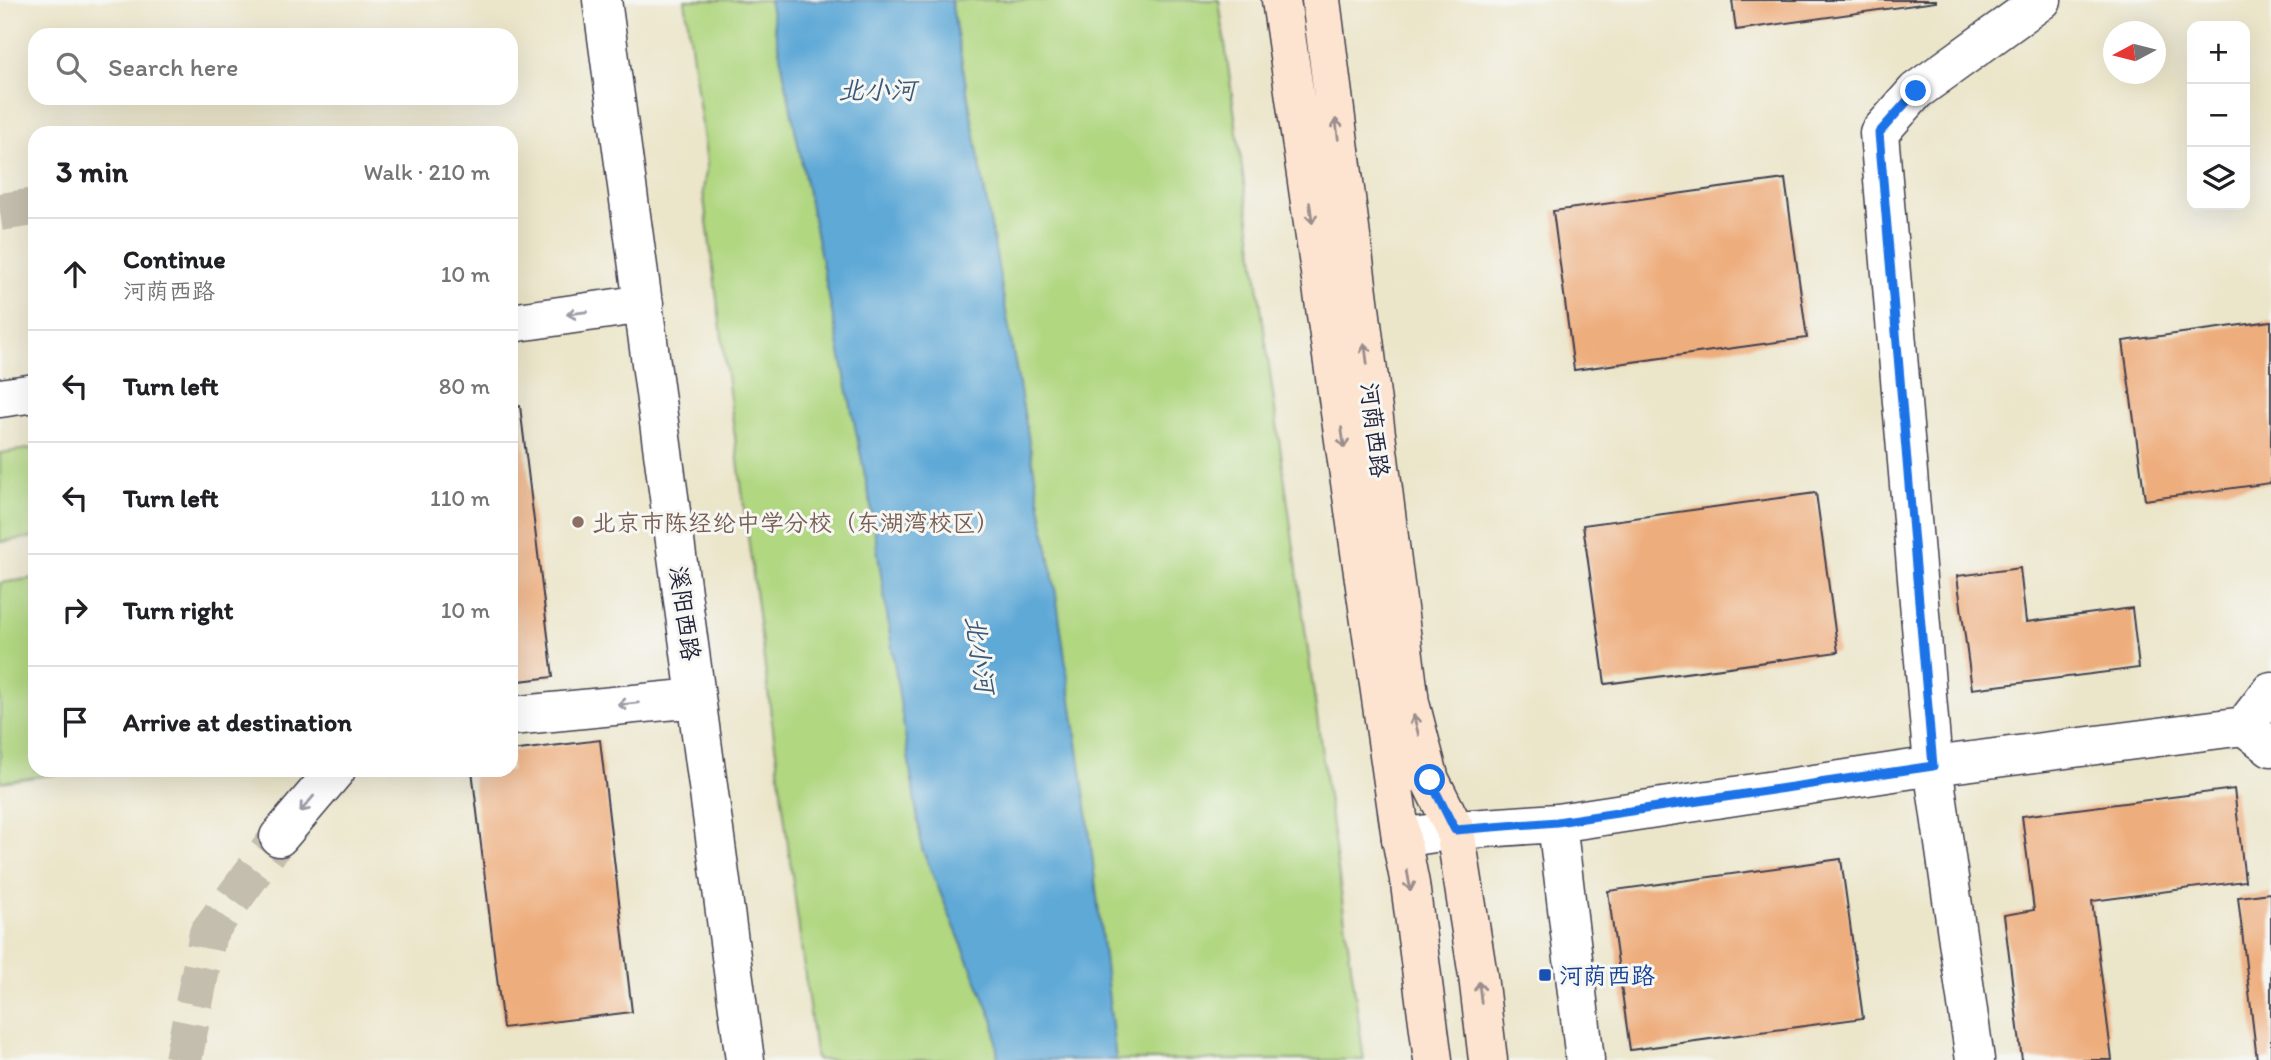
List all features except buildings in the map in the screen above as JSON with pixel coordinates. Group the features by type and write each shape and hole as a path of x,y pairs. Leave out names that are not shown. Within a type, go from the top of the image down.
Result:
{"street":[{"name":"溪阳西路","path":"602,0 745,1060"},
{"name":"河荫西路","path":"1281,0 1401,838 1410,884 1433,1060"},
{"name":"河荫西路","path":"1321,0 1410,703 1430,780 1455,830 1488,1060"},
{"path":"1975,1060 1933,766 1879,133 1916,91 2042,0"},
{"path":"518,322 644,304"},
{"path":"0,398 28,394"},
{"path":"1401,838 1455,830 1557,822 1933,766 2258,736 2271,691"},
{"path":"518,715 696,698"},
{"path":"279,837 330,777"},
{"path":"1557,822 1585,1060"}],"green space":[{"path":"685,0 1219,0 1364,1060 816,1060 703,191 707,163"},
{"path":"28,449 28,538 0,542 0,453"},
{"path":"28,579 28,777 36,777 0,782 0,583"}],"water":[{"name":"北小河","path":"769,0 951,0 1056,594 1088,819 1116,1060 998,1060 994,1022 922,849 870,501"}],"tunnel":[{"path":"0,212 28,208"},
{"path":"183,1060 208,933 279,837"}],"place":[{"name":"北京市陈经纶中学分校（东湖湾校区）","path":"578,522"},
{"name":"河荫西路","path":"1545,975"}],"route":[{"path":"1430,780 1455,830 1557,822 1933,766 1879,133 1916,91"}]}
